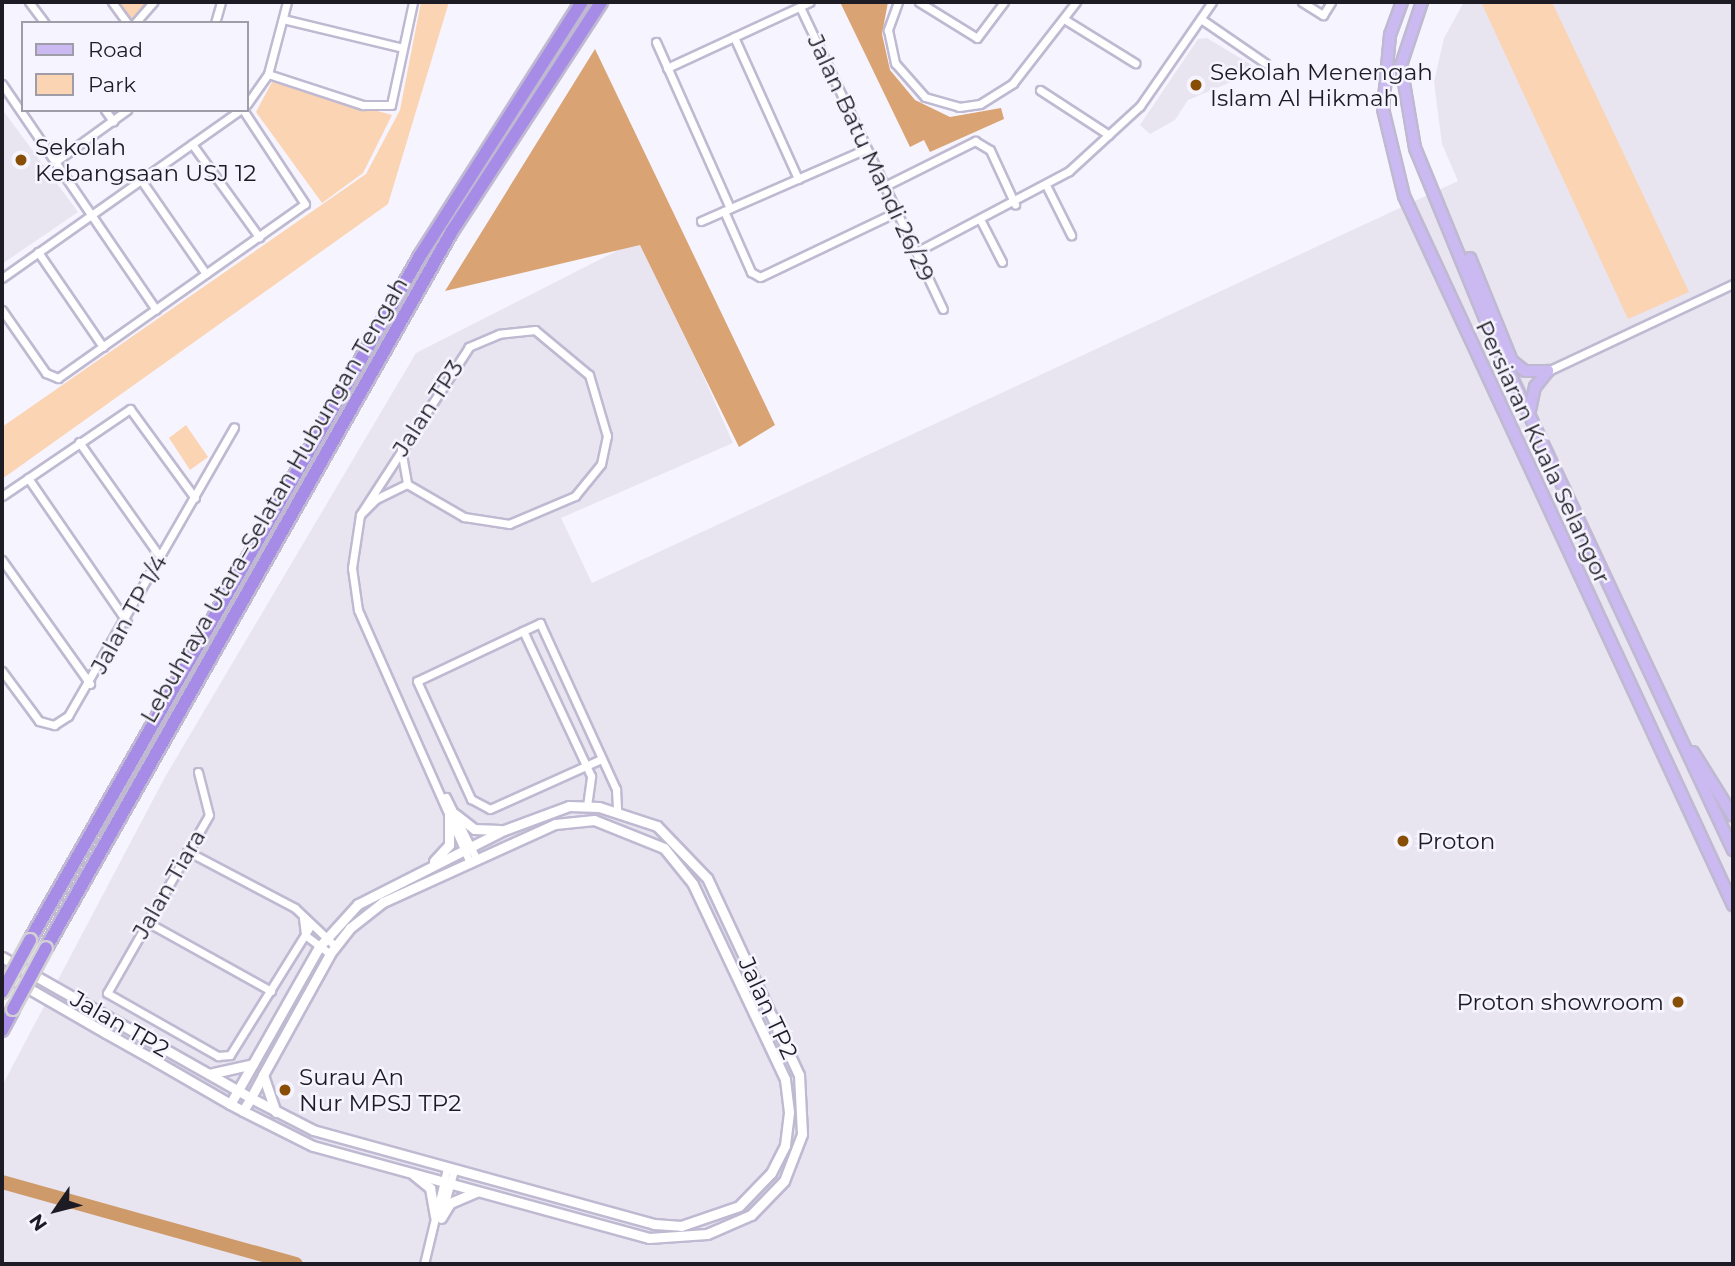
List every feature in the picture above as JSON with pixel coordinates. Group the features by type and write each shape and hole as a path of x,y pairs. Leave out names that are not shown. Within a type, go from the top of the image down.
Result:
{"highway":[{"name":"Lebuhraya Utara–Selatan Hubungan Tengah","path":"2,992 419,256 582,2"},
{"name":"Lebuhraya Utara–Selatan Hubungan Tengah","path":"2,1030 452,231 601,2"}],"main road":[{"name":"Persiaran Kuala Selangor","path":"1402,2 1390,35 1383,109 1404,196 1733,905"},
{"name":"Persiaran Kuala Selangor","path":"1422,2 1401,65 1405,113 1529,417 1733,850"},
{"path":"1449,218 1512,361 1525,371 1548,371"},
{"path":"1529,417 1535,387 1548,371"},
{"path":"1668,711 1733,816"}],"street":[{"path":"29,2 43,21"},
{"path":"112,2 126,21"},
{"path":"137,21 153,2"},
{"path":"215,21 220,2"},
{"path":"248,103 268,74 287,2"},
{"path":"268,74 363,106 384,107 393,99 413,2"},
{"path":"667,68 810,2"},
{"path":"898,2 888,30 895,63 925,97 959,107 1003,91 1076,2"},
{"path":"919,2 978,38 1004,2"},
{"path":"916,252 1047,187 1109,135 1140,106 1212,2"},
{"path":"1302,2 1323,15 1331,2"},
{"name":"Jalan Batu Mandi 26/29","path":"800,7 943,309"},
{"path":"283,19 403,48"},
{"path":"1064,19 1135,63"},
{"path":"1201,19 1265,63"},
{"path":"734,37 798,178"},
{"path":"656,42 751,272 760,276 896,212"},
{"path":"2,84 156,310"},
{"path":"1041,90 1109,135"},
{"path":"106,112 113,121"},
{"path":"55,162 124,112"},
{"path":"2,278 239,112"},
{"path":"2,310 46,373 62,376 305,204 302,191 243,112"},
{"path":"885,186 975,141 990,150 1015,204"},
{"path":"192,144 259,237"},
{"path":"701,221 866,149"},
{"path":"141,180 206,274"},
{"path":"1047,187 1071,235"},
{"path":"981,221 1002,262"},
{"path":"38,252 103,347"},
{"path":"1548,371 1733,284"},
{"name":"Jalan TP3","path":"360,515 384,493 407,484 464,517 509,524 575,496 601,464 604,412 589,375 567,351 535,330 499,334 469,347 450,368 360,515 352,568 358,610 474,861"},
{"path":"2,496 122,410 137,412 195,498"},
{"name":"Jalan TP 1/4","path":"2,671 33,716 47,725 68,716 127,622 160,557 234,426"},
{"path":"79,442 160,557"},
{"path":"401,449 407,484"},
{"path":"28,478 127,622"},
{"path":"2,560 90,684"},
{"path":"601,759 490,809 471,799 417,681 540,623 601,759 617,810"},
{"path":"523,631 586,764 592,785 587,806"},
{"name":"Jalan Tiara","path":"198,772 211,808 107,992 218,1056 237,1046 271,991"},
{"name":"Jalan TP2","path":"2,973 230,1104 313,1146 649,1238 677,1238 751,1215 796,1157 802,1135 799,1075 707,878 674,837 617,810 587,806 569,806 503,830 469,849 377,890 322,942 230,1104"},
{"path":"425,869 449,845 452,815 474,829 503,830"},
{"name":"Jalan TP2","path":"2,957 250,1098 313,1130 654,1224 681,1226 739,1206 771,1172 785,1145 789,1112 785,1079 699,896 664,848 594,820 555,824 383,902 333,950 250,1098 243,1111"},
{"path":"187,851 303,918 322,942"},
{"path":"303,918 305,935"},
{"path":"147,922 271,991 310,925"},
{"path":"305,935 333,950"},
{"path":"209,1074 253,1063"},
{"path":"263,1075 276,1112"},
{"path":"424,1264 450,1169"},
{"path":"410,1172 430,1188 438,1218"},
{"path":"438,1218 450,1203 478,1192"}],"shaded area":[{"path":"840,2 888,2 882,34 890,70 915,100 950,117 1001,108 1004,119 930,152 924,140 910,147"},
{"path":"1464,2 1733,2 1733,1264 2,1264 2,1086 165,777 416,353 642,238 733,443 561,518 592,583 1458,181 1442,144 1434,82 1444,38"},
{"name":"Sekolah Menengah Islam Al Hikmah","path":"1207,38 1260,70 1188,100 1175,120 1150,134 1140,125 1198,39"},
{"path":"595,49 775,425 739,447 640,245 445,291"},
{"name":"Sekolah Kebangsaan USJ 12","path":"2,109 78,212 2,264"}],"green space":[{"path":"118,2 148,2 131,20"},
{"path":"421,2 449,2 388,204 2,479 2,427 366,174 400,110"},
{"path":"1481,2 1552,2 1689,292 1628,319"},
{"path":"272,82 392,115 363,173 322,203 256,112"},
{"path":"186,425 208,457 190,470 169,438"}],"waterway":[{"path":"2,1182 296,1264"}],"place":[{"name":"Sekolah Menengah Islam Al Hikmah","path":"1196,85"},
{"name":"Sekolah Kebangsaan USJ 12","path":"21,160"},
{"name":"Proton","path":"1403,841"},
{"name":"Proton showroom","path":"1678,1002"},
{"name":"Surau An Nur MPSJ TP2","path":"285,1090"}]}
